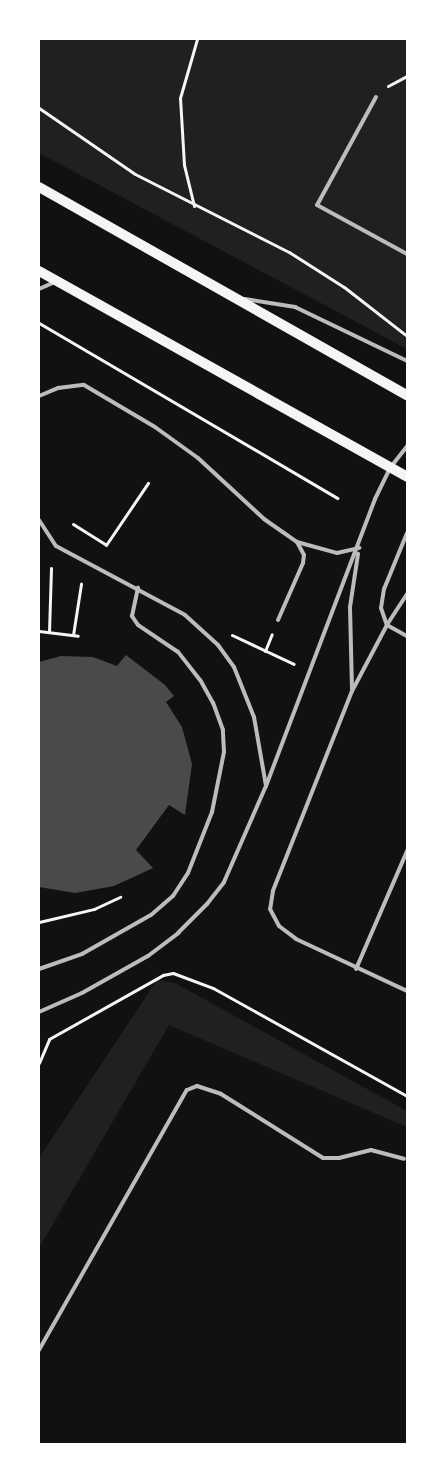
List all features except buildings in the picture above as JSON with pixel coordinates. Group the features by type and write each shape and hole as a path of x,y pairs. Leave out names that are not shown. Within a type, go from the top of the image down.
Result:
{"main road":[{"path":"39,187 407,395"},
{"path":"39,271 407,478"}],"lane":[{"path":"376,97 317,206 407,254"},
{"path":"39,290 58,281"},
{"path":"233,297 295,307 407,361"},
{"path":"39,396 58,388 84,385 155,427 198,458 264,519 297,542 338,553 359,548"},
{"path":"39,1012 82,994 148,956 207,904 224,882 266,786 308,671 390,468 407,446"},
{"path":"39,520 56,546 138,588 185,615 218,645 234,667 254,717 266,786"},
{"path":"407,533 384,589 381,608 387,625 407,636"},
{"path":"278,620 303,563 304,554 297,542"},
{"path":"352,692 350,607 359,548"},
{"path":"39,970 89,950 151,915 173,896 188,873 212,812 224,752 220,721 200,680 178,652 138,625 132,616 138,588"},
{"path":"407,594 387,625 352,692 273,891 270,909 279,926 296,939 407,991"},
{"path":"356,968 407,852"},
{"path":"39,1350 187,1090 197,1086 221,1094 322,1158 339,1158 371,1150 404,1158"}],"path":[{"path":"194,206 184,165 180,98 197,39"},
{"path":"376,97 388,86 407,76"},
{"path":"39,108 135,174 194,206 289,252 344,287 407,336"},
{"path":"39,323 337,498"},
{"path":"73,524 106,545 148,483"},
{"path":"49,632 51,568"},
{"path":"72,635 81,584"},
{"path":"39,631 78,636"},
{"path":"225,631 308,671"},
{"path":"39,922 94,909 120,897"},
{"path":"39,1062 49,1039 163,975 173,973 213,988 407,1096"}],"shaded area":[{"path":"39,39 407,39 407,349 39,153"},
{"path":"157,980 175,983 407,1111 407,1127 169,1025 39,1248 39,1158"}]}
